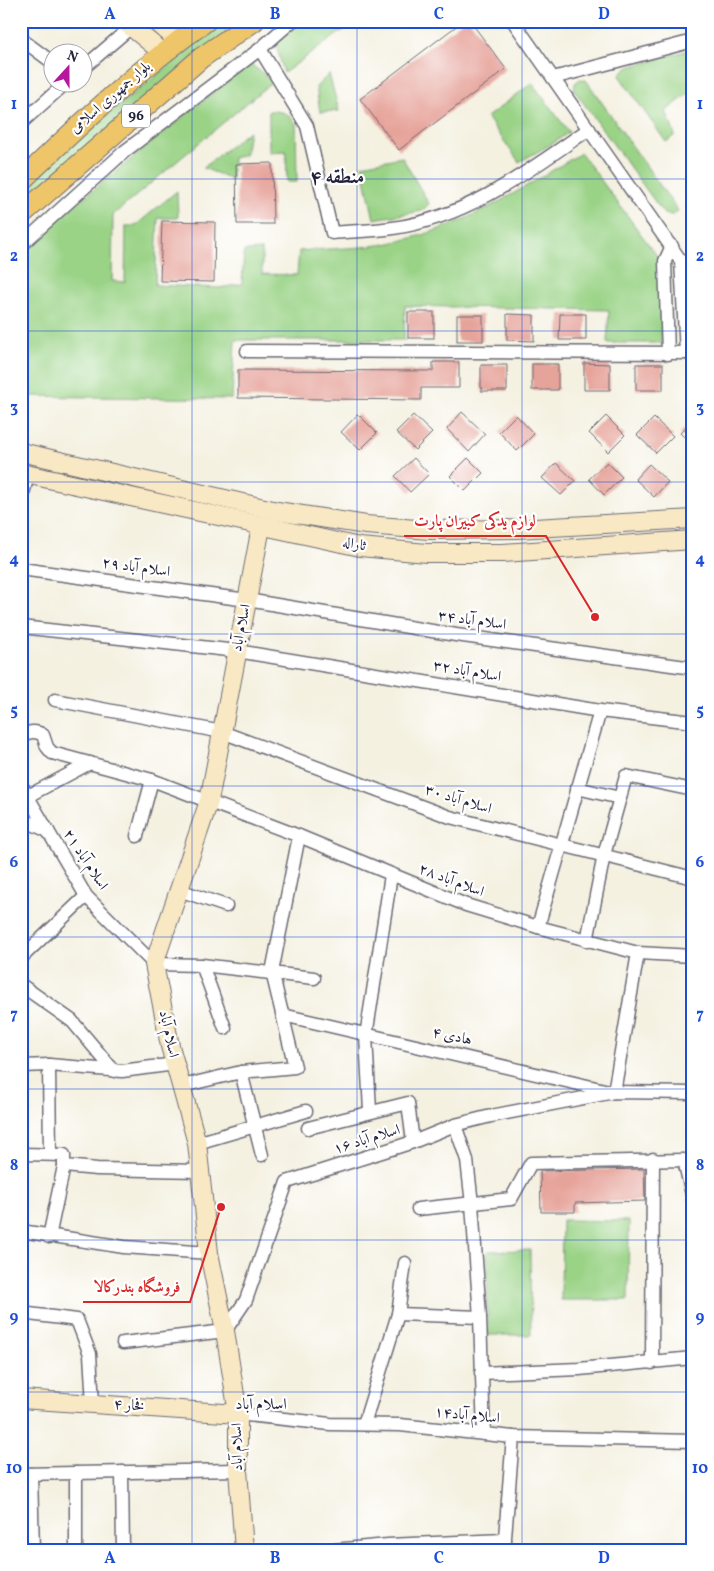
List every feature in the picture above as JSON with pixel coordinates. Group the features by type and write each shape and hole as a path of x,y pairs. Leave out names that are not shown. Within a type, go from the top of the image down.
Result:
{"main road":[{"name":"بلوار جمهوری اسلامی","path":"21,181 80,124 171,47 206,21"},
{"name":"بلوار جمهوری اسلامی","path":"21,216 201,58 254,21"}],"street":[{"path":"145,38 156,21 171,47"},
{"path":"21,245 125,151 260,49 292,21"},
{"path":"247,351 689,353 681,261 513,21"},
{"path":"92,59 127,24 145,38 171,47"},
{"path":"21,38 42,54"},
{"path":"553,78 693,41"},
{"path":"260,49 307,126 332,233 395,228 446,214 482,198 515,180 589,129"},
{"path":"23,118 55,92"},
{"path":"668,354 665,261 672,246"},
{"name":"ثاراله","path":"21,452 277,510 366,525 439,530 517,529 693,519"},
{"path":"21,501 25,474"},
{"name":"ثاراله","path":"25,474 261,527 360,547 427,553 503,553 600,548 693,540"},
{"path":"599,525 600,548"},
{"name":"اسلام آباد","path":"244,1550 238,1470 238,1414 225,1332 209,1253 197,1143 182,1086 174,1064 154,964 209,801 261,527"},
{"name":"اسلام آباد ۲۹","path":"21,569 247,600"},
{"name":"اسلام آباد ۳۴","path":"247,600 456,635 693,668"},
{"name":"اسلام آباد ۳۲","path":"21,627 237,651 600,711 693,722"},
{"name":"اسلام آباد ۳۰","path":"55,700 222,732 450,817 693,878"},
{"path":"538,928 600,711"},
{"name":"اسلام آباد ۲۸","path":"21,735 32,731 38,732 44,735 47,747 52,753 152,780 209,801 299,836 466,906 538,928 638,953 693,956"},
{"path":"25,790 90,763"},
{"path":"587,940 604,855 626,776 693,790"},
{"path":"137,836 152,780"},
{"path":"577,788 620,798"},
{"name":"اسلام آباد ۲۱","path":"25,790 86,896 154,964"},
{"path":"21,819 48,831"},
{"path":"182,1086 241,1072 295,1067 272,972 299,836"},
{"path":"370,1111 366,1036 391,876"},
{"path":"179,890 226,906"},
{"path":"21,958 86,896"},
{"path":"638,953 614,1092 693,1093"},
{"path":"154,964 202,965 314,978"},
{"path":"202,965 225,1028"},
{"path":"21,985 72,1022 114,1071"},
{"name":"هادی ۴","path":"283,1015 366,1036 498,1063 614,1092"},
{"path":"21,1066 49,1065 114,1071 174,1064"},
{"path":"49,1065 50,1154"},
{"path":"241,1072 262,1155"},
{"name":"اسلام آباد ۱۶","path":"225,1332 246,1300 287,1182 413,1142 455,1124 614,1092"},
{"path":"308,1128 408,1103 413,1142"},
{"path":"197,1143 306,1110"},
{"path":"455,1124 467,1160 472,1204 480,1317 484,1434"},
{"path":"21,1154 64,1155 64,1166 49,1237"},
{"path":"652,1363 653,1159"},
{"path":"418,1209 512,1199 531,1163 653,1159 684,1160 693,1199"},
{"path":"64,1166 97,1169 199,1171"},
{"path":"21,1231 49,1237 124,1247 209,1253"},
{"path":"364,1424 398,1314 406,1263"},
{"path":"21,1313 77,1320 90,1354 93,1404"},
{"path":"398,1314 480,1317"},
{"path":"123,1343 225,1332"},
{"path":"482,1372 652,1363 693,1358"},
{"name":"فخار ۴","path":"21,1399 238,1414"},
{"name":"اسلام آباد۱۴","path":"238,1414 330,1424 400,1425 513,1437 693,1441"},
{"path":"342,1549 504,1545 513,1437"},
{"path":"29,1542 26,1474 238,1470"},
{"path":"122,1472 123,1550"},
{"path":"76,1473 76,1550"}],"green space":[{"path":"224,21 240,21 21,206 21,192 105,117"},
{"path":"304,21 356,21 284,73 275,42"},
{"path":"693,49 693,90 666,111 675,135 666,142 620,77 621,72 629,67"},
{"path":"249,63 273,81 113,215 112,281 125,282 126,226 135,226 177,191 178,218 158,218 155,285 219,288 242,284 244,251 262,250 262,274 297,275 299,251 379,245 417,237 490,207 581,153 660,260 662,343 607,343 609,310 405,306 404,340 235,340 232,399 21,396 21,252 76,204"},
{"path":"329,74 339,111 320,112 316,87"},
{"path":"580,79 586,80 678,211 673,215 664,214 574,90 575,83"},
{"path":"532,83 569,132 519,162 487,117"},
{"path":"269,111 285,113 296,124 297,182 287,182 286,151 269,152"},
{"path":"249,131 245,155 233,158 232,179 203,168"},
{"path":"402,157 429,204 422,211 374,219 362,165"},
{"path":"693,250 693,344 690,344 690,254"},
{"path":"562,1220 629,1221 628,1300 561,1300"},
{"path":"530,1250 531,1335 488,1335 487,1251"}],"building":[{"path":"463,21 470,21 506,69 399,150 360,99"},
{"path":"272,163 273,224 237,224 236,164"},
{"path":"162,221 215,222 214,282 160,281"},
{"path":"408,312 434,312 434,338 408,338"},
{"path":"507,314 534,315 534,341 507,340"},
{"path":"560,314 586,314 586,340 559,340"},
{"path":"457,315 483,315 483,341 457,341"},
{"path":"433,362 459,362 459,388 421,388 421,400 238,398 238,370 433,371"},
{"path":"584,363 610,364 610,390 584,390"},
{"path":"532,364 558,364 558,390 532,390"},
{"path":"636,364 663,364 663,390 636,390"},
{"path":"481,365 507,365 507,391 481,391 483,388 481,388"},
{"path":"462,412 485,434 469,452 447,429"},
{"path":"358,414 377,433 360,450 341,432"},
{"path":"413,415 432,433 415,450 396,432"},
{"path":"516,415 534,434 517,451 499,432"},
{"path":"606,416 625,435 608,452 589,433"},
{"path":"654,418 673,436 656,453 637,435"},
{"path":"693,420 693,446 680,433"},
{"path":"414,458 429,474 410,492 395,476"},
{"path":"468,458 483,473 465,491 450,476"},
{"path":"607,462 622,477 604,495 589,479"},
{"path":"556,463 575,481 561,495 542,478"},
{"path":"649,464 668,482 654,497 635,479"},
{"path":"644,1169 645,1201 575,1203 575,1212 541,1212 540,1171"}],"place":[{"name":"لوازم یدکی کبیران پارت","path":"595,617"},
{"name":"فروشگاه بندرکالا","path":"221,1207"}],"district":[{"name":"منطقه ۴","path":"337,178"},
{"name":"اسلام آباد","path":"261,1405"}]}
